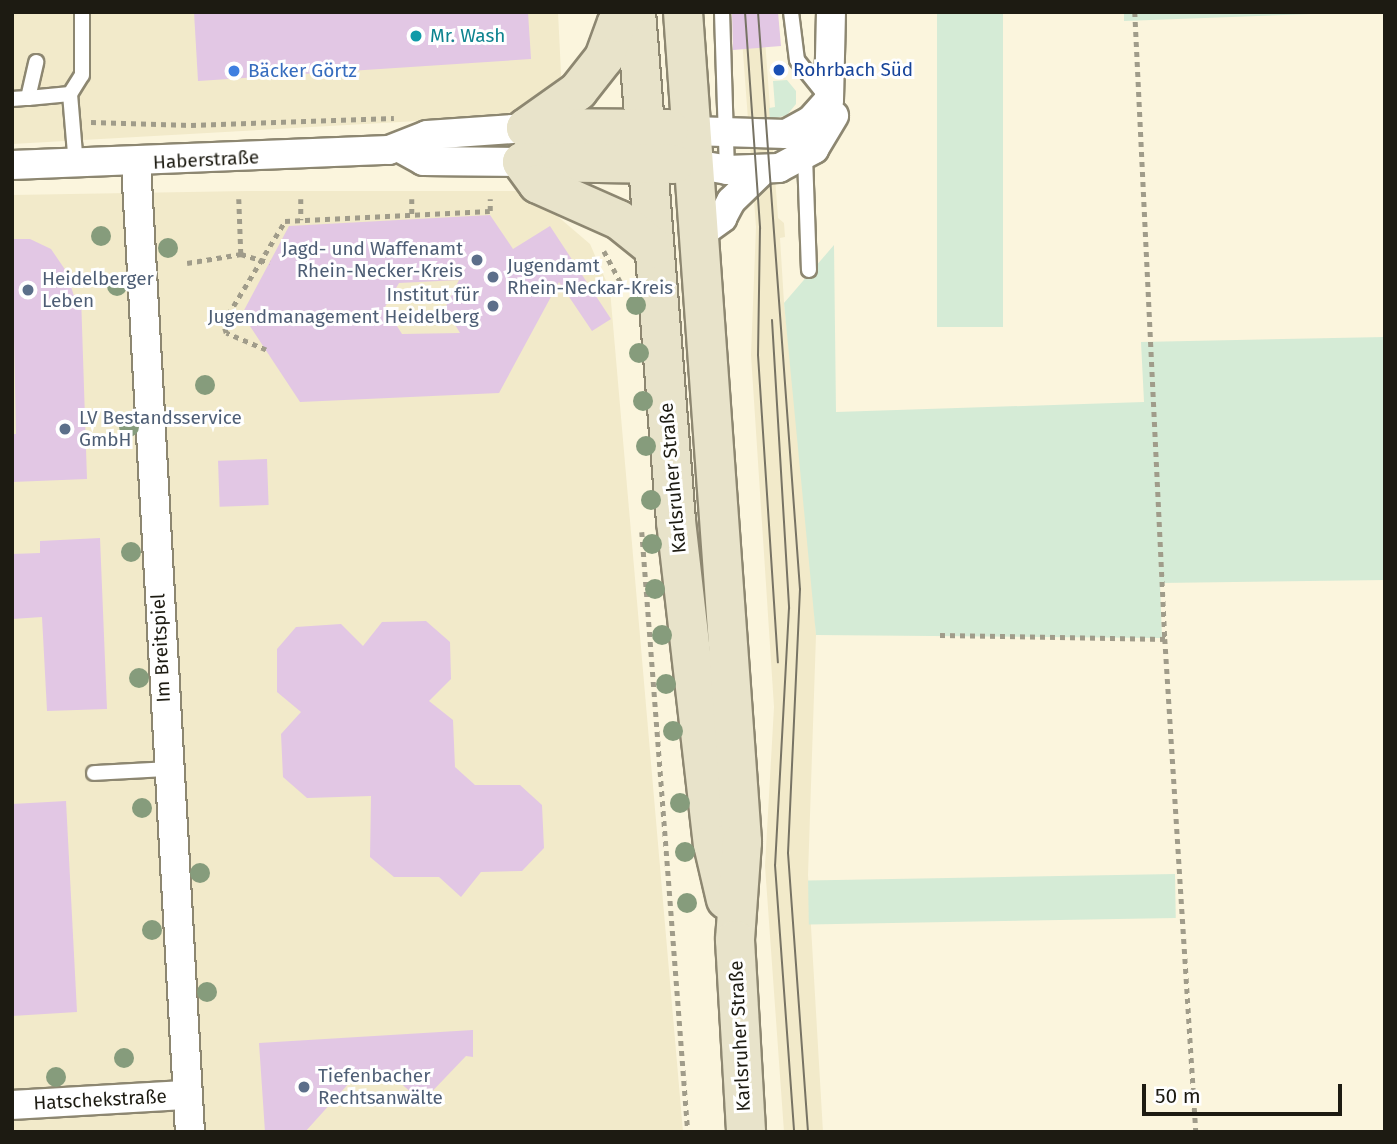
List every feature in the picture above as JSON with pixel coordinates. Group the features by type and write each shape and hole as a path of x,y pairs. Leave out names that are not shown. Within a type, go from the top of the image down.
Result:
{"main road":[{"path":"524,145 578,91 604,58 617,23 626,12"},
{"name":"Karlsruher Straße","path":"636,12 683,587 713,844 735,940"},
{"name":"Karlsruher Straße","path":"683,12 704,155 699,234 742,842 735,940 746,1132"},
{"path":"524,145 646,145 704,155"},
{"path":"524,145 538,184 606,214 654,248"}],"street":[{"path":"699,234 722,218 739,191 763,170 800,159 822,140 831,108 831,12"},
{"path":"704,155 729,134 786,134 831,108"},
{"name":"Haberstraße","path":"12,165 136,164 400,148 423,161 524,145"},
{"path":"704,155 763,170"},
{"name":"Im Breitspiel","path":"136,164 190,1132"},
{"name":"Hatschekstraße","path":"12,1105 188,1095"}],"lane":[{"path":"76,165 70,94 82,75 82,12"},
{"path":"704,155 729,134 722,12"},
{"path":"791,12 797,60 831,108"},
{"path":"28,98 36,62"},
{"path":"12,99 70,94"},
{"path":"800,159 808,270"},
{"path":"94,773 168,769"}],"path":[{"path":"1136,12 1165,639 1196,1132"},
{"path":"73,121 191,125 403,117"},
{"path":"239,199 240,254"},
{"path":"301,199 301,220"},
{"path":"412,199 412,215"},
{"path":"266,350 226,333 223,323 267,262 285,221 490,211 490,199"},
{"path":"606,214 596,240 618,270 624,298"},
{"path":"187,263 240,254 267,262"},
{"path":"642,528 688,1132"},
{"path":"940,635 1165,639"}],"shaded area":[{"path":"12,12 558,12 562,94 507,116 12,144"},
{"path":"740,12 763,12 778,218 784,223 785,237 780,238 784,303 808,523 816,635 808,875 823,1132 784,1132 765,866 774,707 751,355 756,227"},
{"path":"247,191 528,191 590,244 610,290 683,1132 12,1132 12,195"}],"green space":[{"path":"937,12 1003,12 1003,327 937,327"},
{"path":"1124,12 1364,12 1124,21"},
{"path":"787,80 796,91 796,104 787,115 770,120 769,108 775,107 773,81"},
{"path":"834,245 836,412 1144,402 1141,342 1385,337 1385,580 1160,583 1162,638 816,635 784,303"},
{"path":"1175,874 1176,918 809,924 808,880"}],"building":[{"name":"Mr. Wash","path":"194,12 528,12 531,59 198,81"},
{"path":"732,12 778,12 781,46 733,50"},
{"path":"490,215 513,249 550,226 611,319 592,331 559,282 499,393 300,402 242,314 289,226","holes":["459,280 445,308 460,333 402,334 385,307 399,283"]},
{"path":"12,239 30,239 51,249 66,271 74,296 81,296 87,479 12,482 12,434 16,434"},
{"path":"267,459 269,505 220,507 218,461"},
{"path":"100,538 107,709 47,711 42,617 12,619 12,554 40,553 40,541"},
{"path":"426,621 450,642 451,679 429,701 453,720 455,767 475,785 520,785 542,805 544,848 522,871 481,872 461,897 439,877 394,877 370,857 371,796 307,798 283,777 281,734 301,712 277,692 277,649 296,627 341,624 363,646 382,622"},
{"path":"66,801 77,1012 12,1016 12,804"},
{"name":"Tiefenbacher Rechtsanwälte","path":"473,1030 473,1057 466,1056 422,1102 388,1072 359,1072 305,1132 265,1132 259,1043"}],"tram line":[{"path":"745,12 760,228 758,355 778,662"},
{"path":"758,12 800,589 788,853 808,1132"},
{"path":"772,320 789,608 775,865 794,1132"}],"place":[{"name":"Mr. Wash","path":"416,36"},
{"name":"Rohrbach Süd","path":"779,70"},
{"name":"Bäcker Görtz","path":"234,71"},
{"name":"Jagd- und Waffenamt Rhein-Necker-Kreis","path":"477,260"},
{"name":"Jugendamt Rhein-Neckar-Kreis","path":"493,277"},
{"name":"Heidelberger Leben","path":"28,290"},
{"name":"Institut für Jugendmanagement Heidelberg","path":"493,306"},
{"name":"LV Bestandsservice GmbH","path":"65,429"},
{"name":"Tiefenbacher Rechtsanwälte","path":"304,1087"}]}
